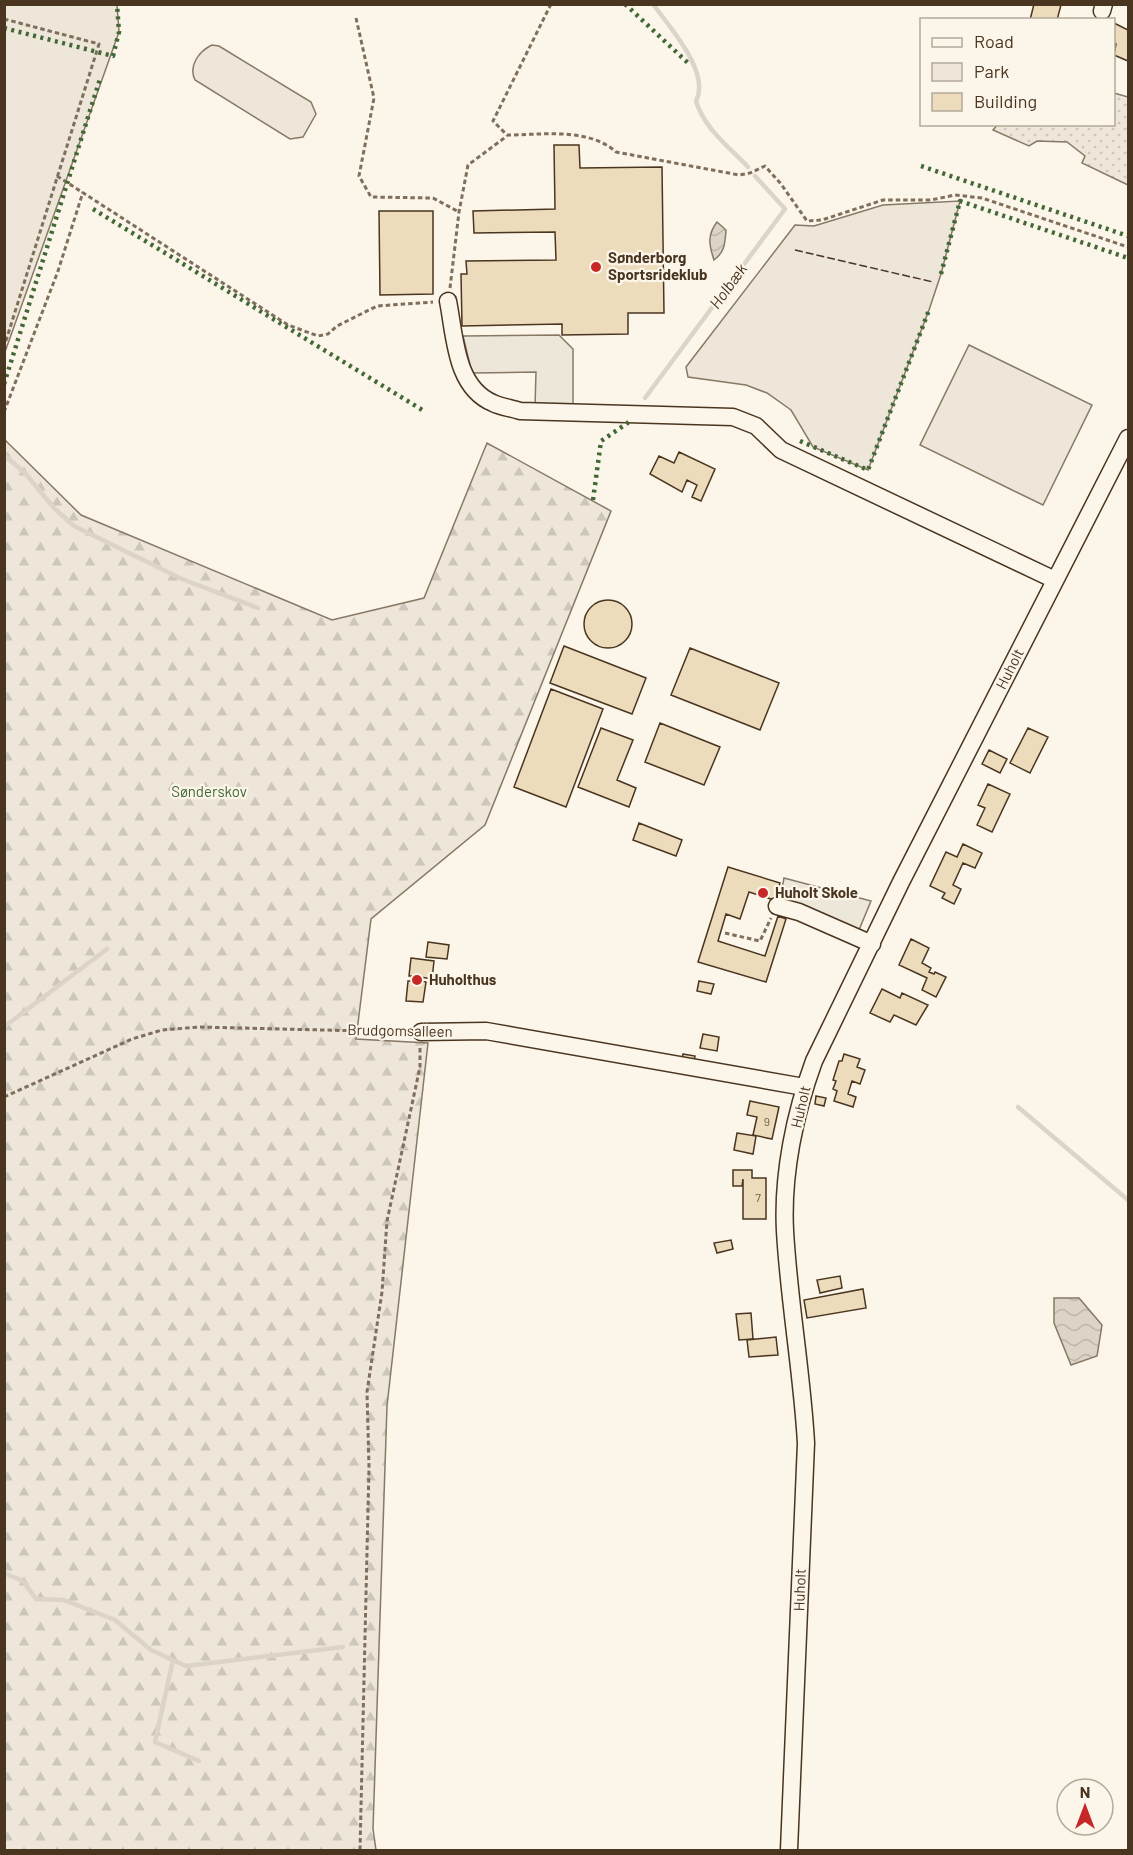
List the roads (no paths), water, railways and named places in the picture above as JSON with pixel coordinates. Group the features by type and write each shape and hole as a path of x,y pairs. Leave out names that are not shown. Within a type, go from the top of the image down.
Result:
{"street":[{"path":"448,301 460,366 472,389 492,403 520,411 734,417 756,426 781,450 1056,580"},
{"name":"Huholt","path":"789,1851 806,1443 804,1403 785,1229 788,1167 804,1087 814,1061 872,944 1128,438"},
{"path":"777,906 800,912 872,944"},
{"name":"Brudgomsalleen","path":"421,1032 486,1031 804,1087"}],"water":[{"path":"717,222 726,230 726,235 722,250 714,260 710,240"},
{"path":"1054,1298 1079,1298 1102,1325 1097,1356 1071,1365 1054,1323"}],"waterway":[{"name":"Holbæk","path":"653,4 678,37 693,64 698,77 699,89 696,101 705,120 718,137 748,167"},
{"name":"Holbæk","path":"645,398 785,209 755,176"},
{"path":"4,455 25,473 54,508 74,526 182,579 258,608"},
{"path":"4,1027 107,949"},
{"path":"1018,1107 1128,1200"},
{"path":"4,1573 23,1581 36,1599 64,1600 115,1620 151,1650 186,1666 343,1647"},
{"path":"173,1660 155,1742 199,1761"}],"place":[{"name":"Sønderborg Sportsrideklub","path":"596,267"},
{"name":"Huholt Skole","path":"763,893"},
{"name":"Huholthus","path":"417,980"}],"park label":[{"name":"Sønderskov","path":"209,792"}]}
